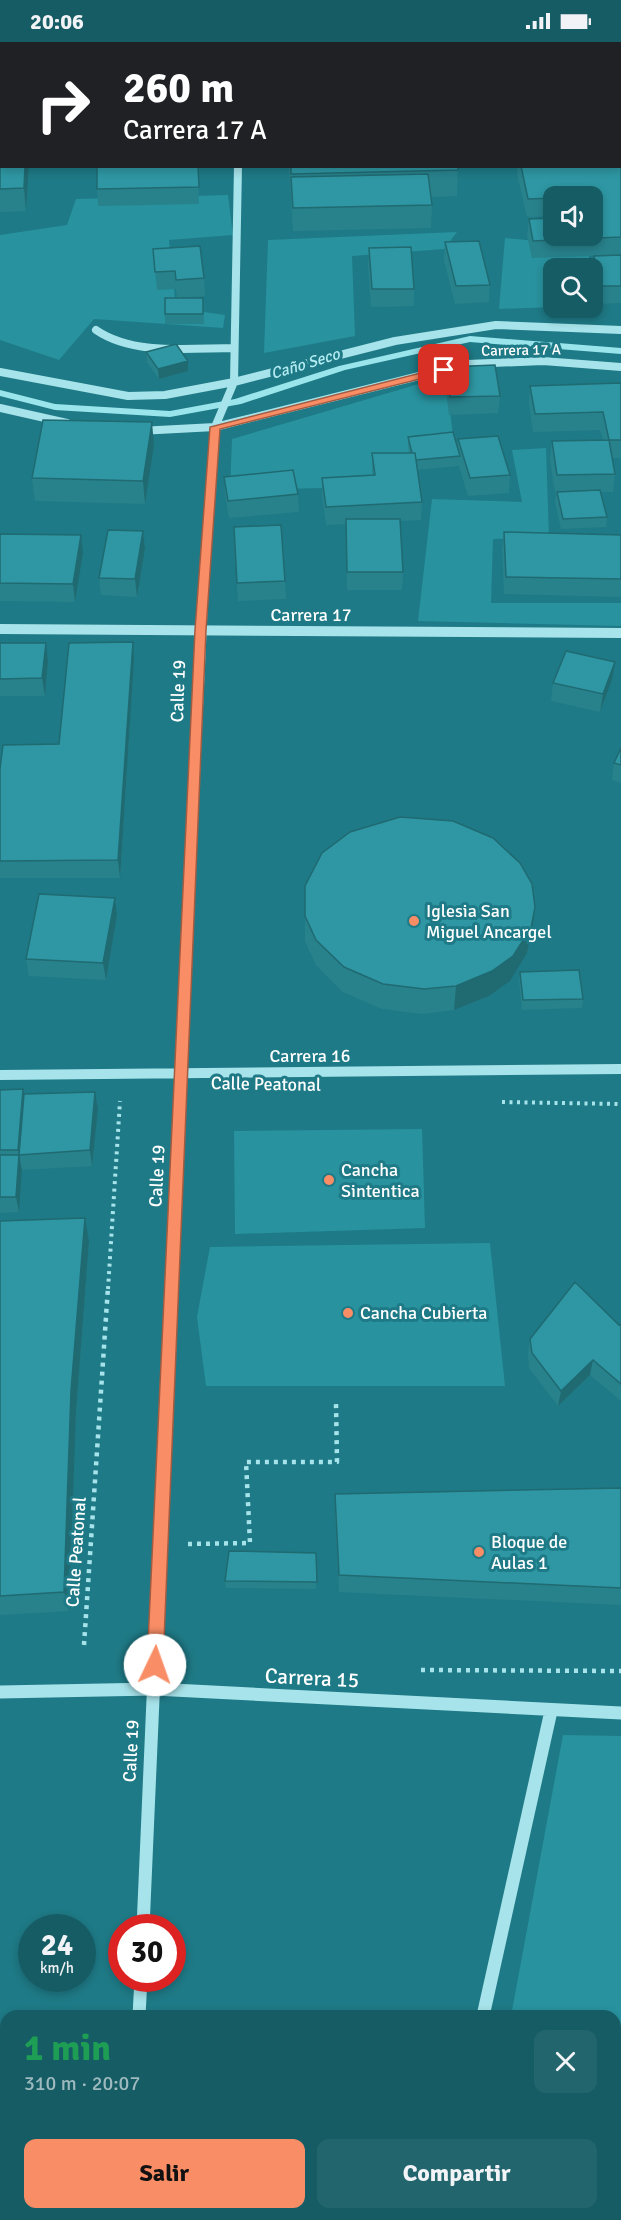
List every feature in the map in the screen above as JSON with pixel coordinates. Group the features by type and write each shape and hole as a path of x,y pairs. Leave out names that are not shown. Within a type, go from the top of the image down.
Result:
{"street":[{"path":"217,421 234,382 238,168"},
{"name":"Carrera 17 A","path":"0,372 128,396 165,395 234,382 395,341 496,325 621,330"},
{"path":"96,330 103,338 129,345 234,348"},
{"name":"Carrera 17 A","path":"126,430 149,432 217,421 467,364 543,361 621,367"},
{"path":"0,408 79,426"},
{"name":"Calle 19","path":"144,1914 200,630 217,421"},
{"name":"Carrera 17","path":"0,629 621,633"},
{"name":"Carrera 16","path":"0,1075 621,1069"},
{"name":"Carrera 15","path":"0,1692 154,1689 621,1713"},
{"path":"484,2010 551,1711"},
{"path":"139,2010 140,1992"}],"path":[{"name":"Calle Peatonal","path":"84,1645 120,1101"},
{"path":"491,1102 621,1104"},
{"path":"184,1533 185,1544 250,1543 246,1462 337,1462 336,1404"}],"shaded area":[{"path":"228,195 233,235 169,240 176,308 225,315 223,328 94,319 59,360 0,340 0,235 67,225 76,199"},
{"path":"457,232 444,249 352,256 355,336 264,353 268,240"},
{"path":"505,238 543,242 543,246 588,246 589,258 543,258 543,307 499,309"},
{"path":"446,376 453,436 432,434 377,487 230,490 232,439"},
{"path":"546,448 549,537 493,539 491,603 621,603 621,626 418,621 432,499 522,502 512,450"},
{"name":"Cancha Sintentica","path":"422,1129 425,1228 235,1234 234,1131"},
{"name":"Cancha Cubierta","path":"490,1243 505,1386 206,1386 197,1317 210,1247"},
{"path":"563,1735 621,1736 621,2010 512,2010"}],"building":[{"path":"0,168 25,168 24,188 0,189"},
{"path":"97,168 198,168 199,187 97,189"},
{"path":"291,168 458,168 458,170 291,174"},
{"path":"521,168 621,168 621,237 603,238 603,186 543,186 543,198 528,199"},
{"path":"428,174 432,205 293,208 291,177"},
{"path":"543,218 543,241 533,241 529,219"},
{"path":"479,241 490,285 456,286 445,242"},
{"path":"200,246 204,278 176,280 175,271 155,272 153,249"},
{"path":"411,247 414,289 372,289 369,248"},
{"path":"621,255 621,286 603,286 603,258 594,258 594,256"},
{"path":"165,298 203,298 203,314 165,314"},
{"path":"176,344 188,361 158,369 146,352"},
{"path":"495,365 500,396 450,397 446,367"},
{"path":"621,383 621,440 609,440 603,412 535,414 530,386"},
{"path":"43,420 152,422 143,481 32,478"},
{"path":"453,432 460,456 416,460 408,437"},
{"path":"498,436 510,475 470,478 458,439"},
{"path":"609,440 615,474 557,475 552,441"},
{"path":"372,453 415,453 422,502 326,507 322,478 375,475"},
{"path":"293,470 298,494 228,501 224,477"},
{"path":"600,490 607,517 563,519 557,492"},
{"path":"346,519 400,519 403,572 347,572"},
{"path":"281,525 285,581 237,583 234,527"},
{"path":"108,530 143,531 135,579 99,578"},
{"path":"504,532 621,535 621,579 506,577"},
{"path":"0,534 81,535 73,584 0,583"},
{"path":"133,642 118,860 0,861 0,769 3,745 59,744 69,643"},
{"path":"0,643 46,643 42,678 0,679"},
{"path":"566,651 615,662 603,694 553,683"},
{"path":"621,748 621,765 614,763"},
{"path":"400,817 453,821 493,838 520,863 532,884 535,907 531,928 513,956 492,971 456,986 424,989 383,984 344,967 316,940 305,916 305,886 322,853 350,832"},
{"path":"39,894 115,898 103,963 26,959"},
{"path":"579,970 583,999 523,1000 520,972"},
{"path":"23,1089 18,1150 0,1150 0,1090"},
{"path":"95,1092 90,1150 19,1155 24,1094"},
{"path":"0,1155 19,1155 16,1197 0,1197"},
{"path":"85,1218 71,1391 64,1592 0,1596 0,1221"},
{"path":"575,1282 619,1325 621,1324 621,1384 593,1360 561,1391 532,1353 530,1339"},
{"name":"Bloque de Aulas 1","path":"621,1488 621,1588 339,1575 335,1494"},
{"path":"229,1551 316,1553 317,1582 225,1581"}],"waterway":[{"name":"Caño Seco","path":"0,393 55,407 170,414 237,402 342,368 470,339 621,351"}],"place":[{"name":"Iglesia San Miguel Ancargel","path":"414,921"},
{"name":"Cancha Sintentica","path":"329,1180"},
{"name":"Cancha Cubierta","path":"348,1313"},
{"name":"Bloque de Aulas 1","path":"479,1552"}],"route":[{"path":"155,1665 200,630 215,427 444,370"}]}
